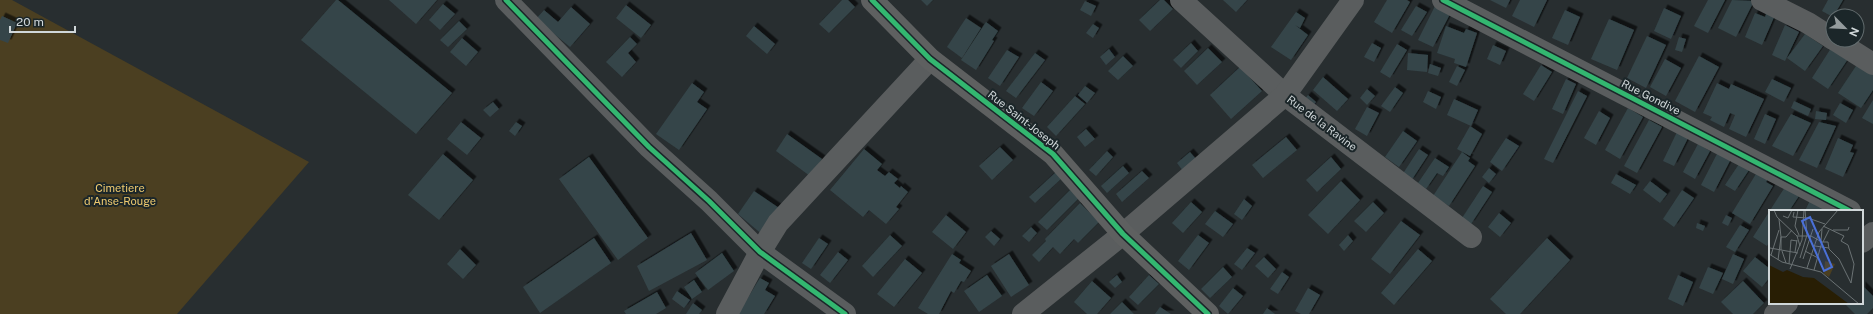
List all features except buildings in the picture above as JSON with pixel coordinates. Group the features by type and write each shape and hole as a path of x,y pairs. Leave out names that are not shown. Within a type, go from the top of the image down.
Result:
{"street":[{"path":"506,0 649,147 709,201 760,252 845,314"},
{"name":"Rue Saint-Joseph","path":"872,0 930,59 1053,154 1123,234 1208,314"},
{"name":"Rue de la Ravine","path":"1181,0 1285,95 1470,237"},
{"path":"1023,314 1123,234 1285,95 1353,0"},
{"name":"Rue Gondive","path":"1443,0 1848,210"},
{"path":"1762,0 1808,23 1825,33"},
{"path":"1848,48 1873,64"},
{"path":"727,314 760,252 778,223 930,59"},
{"path":"1863,218 1873,223"},
{"path":"1863,241 1873,233"},
{"path":"1775,314 1786,304"}],"green space":[{"name":"Cimetiere d'Anse-Rouge","path":"0,0 12,0 309,162 177,314 0,314"}],"cycle path":[{"path":"506,0 649,147 709,201 760,252 845,314"},
{"path":"872,0 930,59 1053,154 1123,234 1208,314"},
{"path":"1443,0 1848,210"}]}
